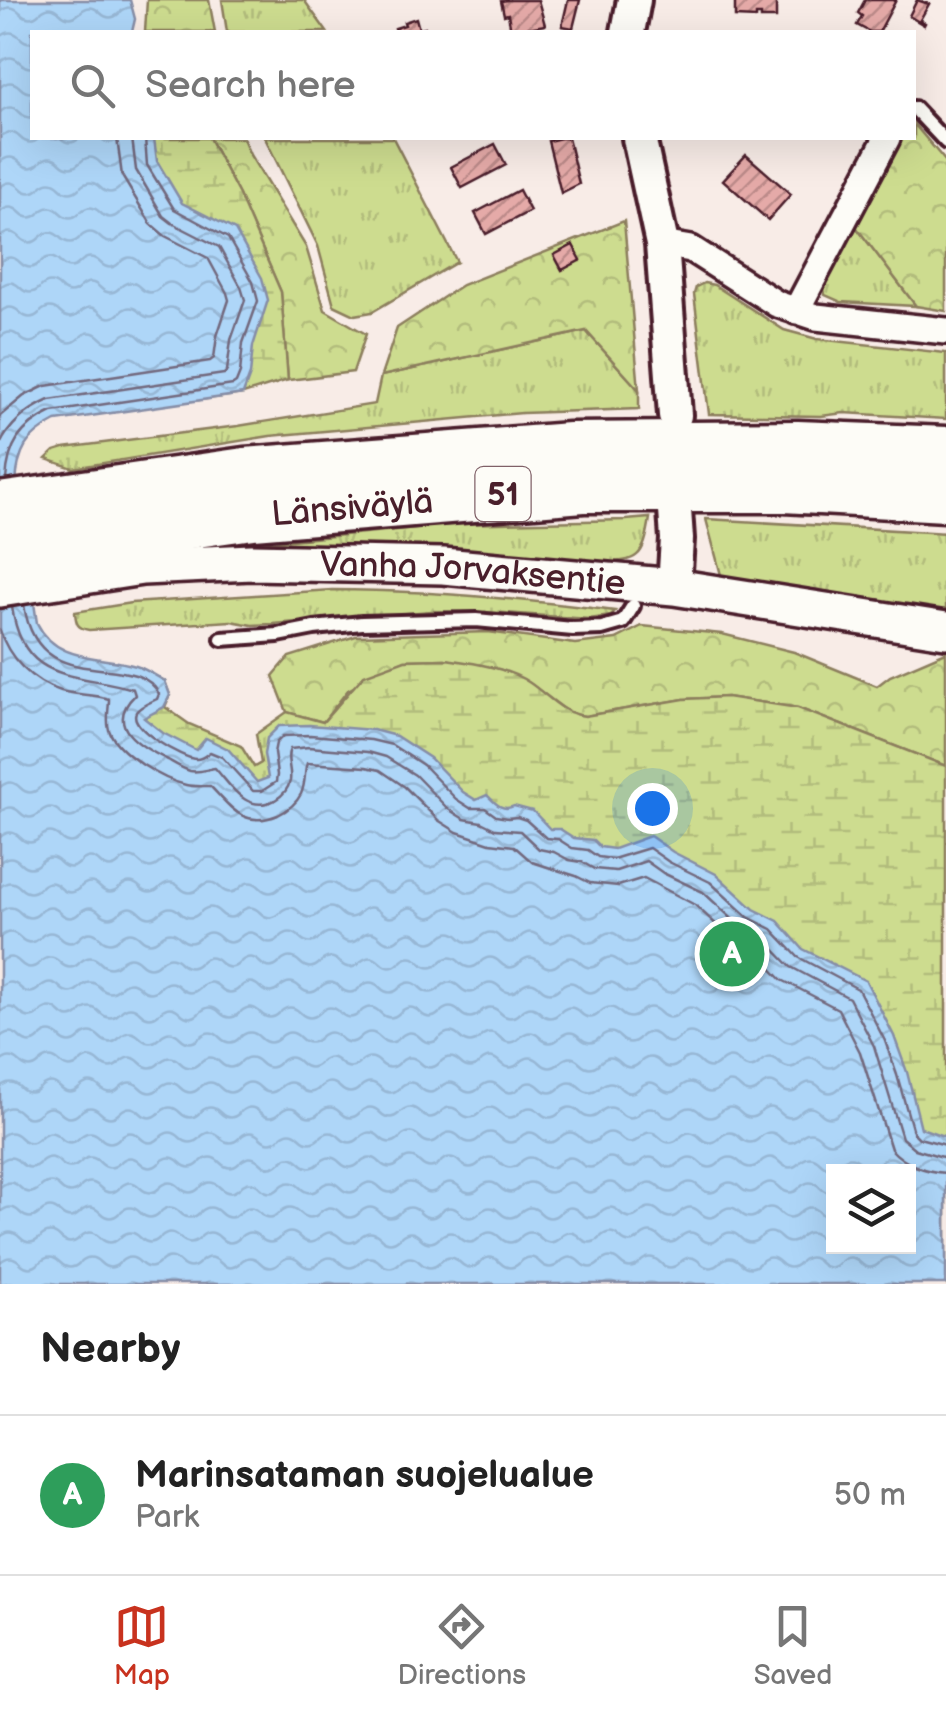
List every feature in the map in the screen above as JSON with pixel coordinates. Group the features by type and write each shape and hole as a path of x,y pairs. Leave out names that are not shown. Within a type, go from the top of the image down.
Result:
{"highway":[{"name":"Länsiväylä","path":"0,507 70,538 245,472 570,447 780,445 946,451"},
{"name":"Länsiväylä","path":"0,550 252,514 583,488 784,488 946,497"}],"main road":[{"name":"Vanha Jorvaksentie","path":"0,589 70,538 142,567 252,562 443,566 674,587 946,630"}],"street":[{"path":"628,30 634,0"},
{"path":"639,140 662,244 675,415"},
{"path":"796,312 886,140"},
{"path":"662,244 691,249 796,312 946,330"},
{"path":"674,587 675,510"}],"lane":[{"path":"916,110 946,142"},
{"path":"222,639 362,623 476,620 602,628 623,622 632,606"}],"green space":[{"path":"147,0 209,0 215,30 145,30"},
{"path":"222,0 304,0 326,30 227,30"},
{"path":"916,126 946,162 946,311 916,306 854,224 899,140 916,140"},
{"path":"129,140 210,140 281,292 288,380 243,394 199,400"},
{"path":"210,140 244,140 306,247 325,310 366,334 353,372 288,380 281,292"},
{"path":"266,140 394,140 457,262 372,312 355,315 334,305 318,246"},
{"path":"624,221 639,390 586,331 381,376 397,328 462,285"},
{"path":"854,224 916,306 841,302 825,295 823,280"},
{"path":"704,283 714,285 784,330 817,339 946,353 946,419 844,413 709,414 694,294 696,287"},
{"path":"586,331 639,390 639,409 522,413 270,436 73,468 46,459 64,448 375,404 381,376"},
{"path":"650,518 644,544 635,556 593,564 230,546 457,524"},
{"path":"706,519 946,533 946,617 721,575"},
{"path":"332,590 474,596 615,611 611,616 589,619 432,611 273,624 231,621 89,630 78,625 75,612 131,603"},
{"path":"642,626 722,634 794,652 877,686 890,676 946,652 946,766 798,708 727,697 684,699 585,716 571,714 528,682 501,670 445,659 405,660 348,690 323,722 287,712 273,676 289,657 356,636 488,632 575,644 616,639"},
{"path":"445,659 489,666 511,673 562,708 585,716 684,699 727,697 798,708 946,766 946,1284 916,1254 916,1164 894,1164 137,745 141,668 165,681 170,695 165,707 189,724 241,746 254,767 261,763 256,734 287,712 323,722 364,675 405,660"}],"water":[{"path":"0,0 130,0 135,19 132,30 30,30 30,140 154,140 157,161 182,203 235,230 262,278 268,300 243,394 56,421 26,446 16,483 37,623 45,636 67,651 136,666 165,681 170,695 164,707 144,718 196,750 206,738 228,749 257,782 268,778 264,754 267,738 279,726 373,730 396,736 430,758 476,800 487,795 502,807 533,811 550,829 614,849 650,836 716,874 754,909 778,921 803,949 866,981 894,1036 921,1128 946,1137 946,1284 0,1284"}],"building":[{"path":"538,0 545,25 511,30 501,1"},
{"path":"568,0 580,0 573,28 562,26"},
{"path":"735,0 776,0 776,18 735,17"},
{"path":"865,0 896,0 880,30 857,25 862,16 858,13"},
{"path":"917,0 929,4 920,20 924,25 909,16"},
{"path":"416,18 419,29 426,30 396,30"},
{"path":"568,140 579,184 561,193 548,141"},
{"path":"495,144 506,165 462,188 451,167"},
{"path":"746,155 791,194 768,220 723,180"},
{"path":"519,190 530,211 486,234 475,213"},
{"path":"573,245 581,260 562,270 554,255"}],"place":[{"name":"Marinsataman suojelualue","path":"732,954"}]}
